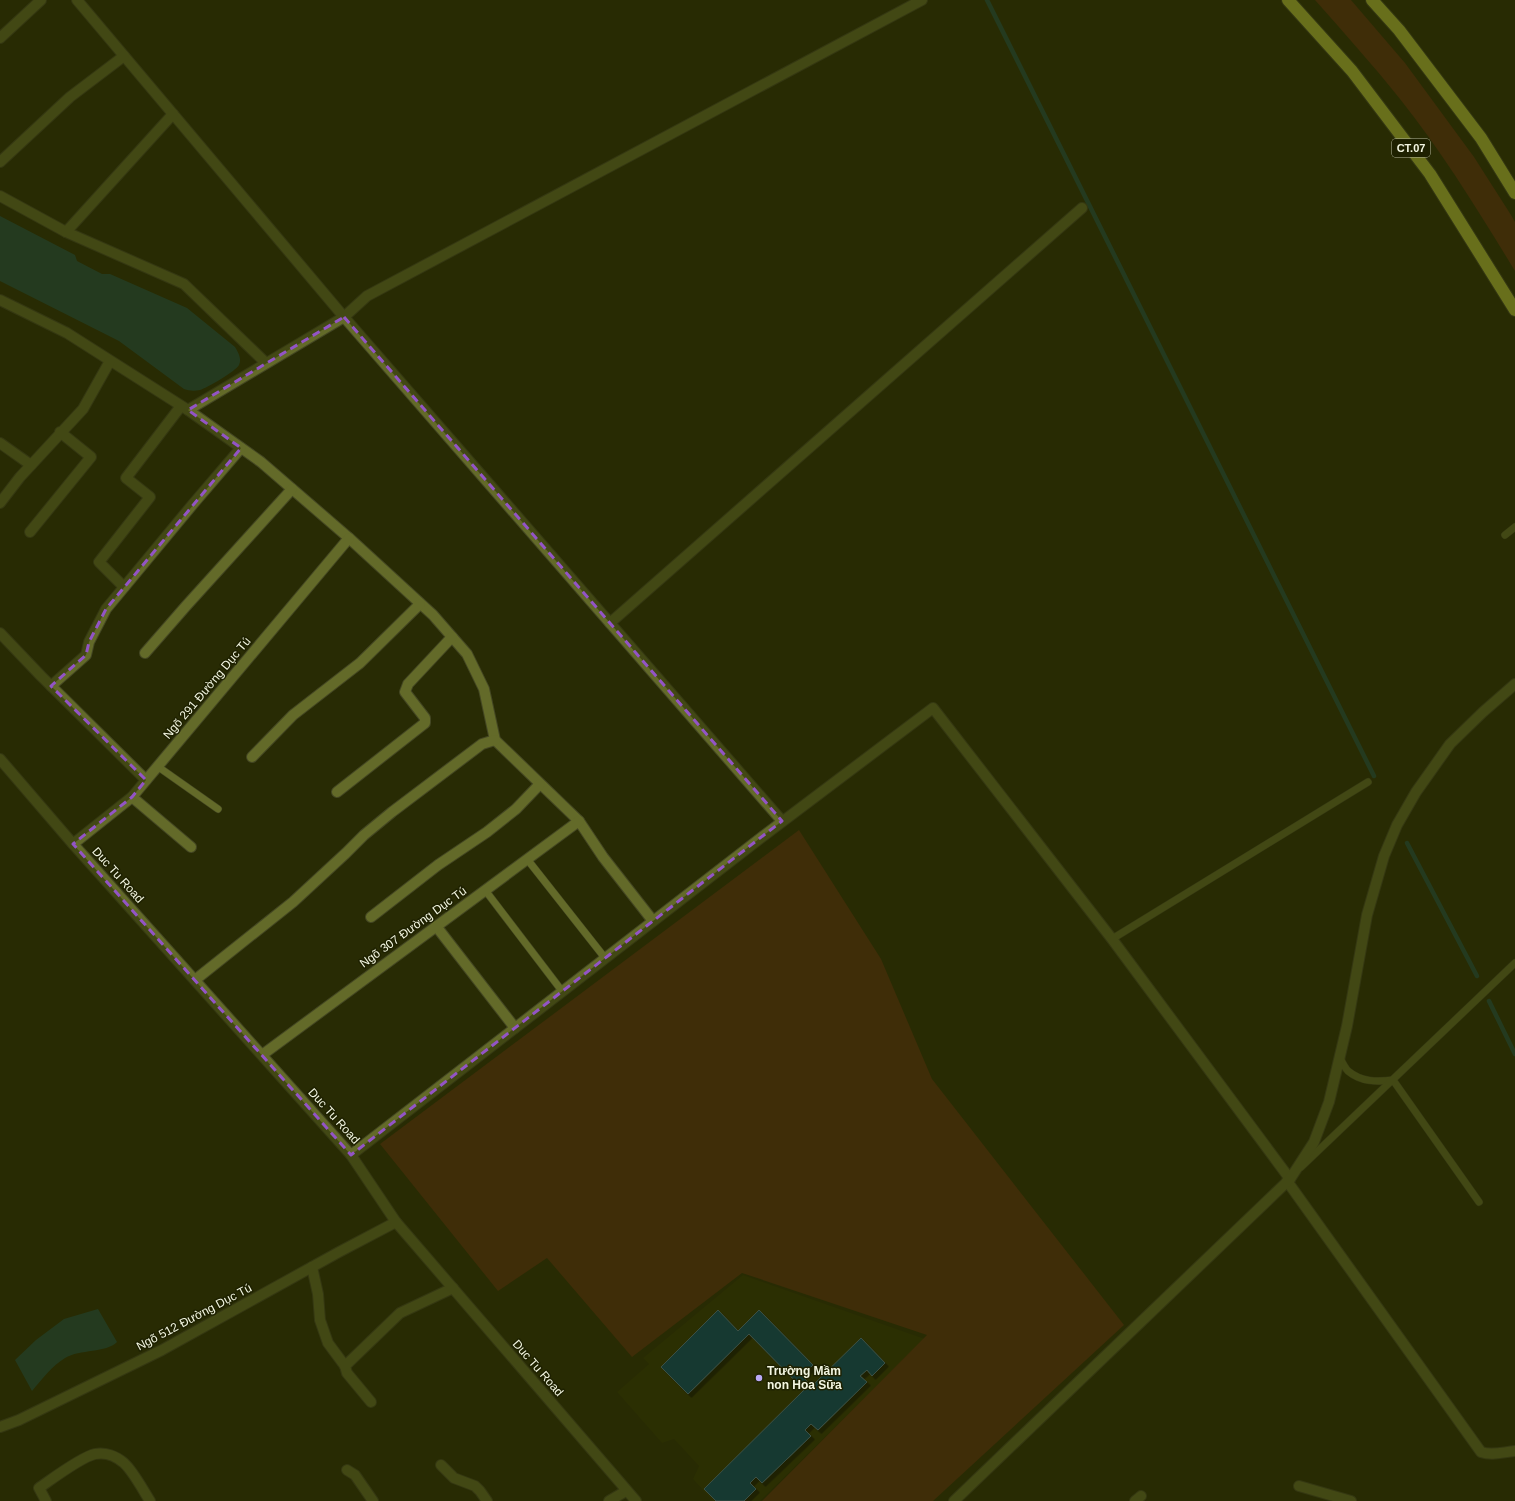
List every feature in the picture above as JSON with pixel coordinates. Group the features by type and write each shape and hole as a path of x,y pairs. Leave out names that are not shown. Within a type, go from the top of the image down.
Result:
{"highway":[{"name":"CT.07","path":"1288,0 1352,71 1430,174 1515,310"},
{"path":"1372,0 1399,30 1481,138 1515,193"}],"street":[{"path":"0,38 41,0"},
{"path":"77,0 344,317 782,821"},
{"path":"124,588 99,562 150,497 126,478 184,408 266,363 344,317 367,296 922,0"},
{"path":"0,162 70,97 124,56"},
{"path":"66,232 173,114"},
{"path":"0,196 66,232 184,284 266,363"},
{"path":"610,623 1082,208"},
{"path":"0,300 67,333 184,408 262,462 349,538 433,615 467,654 484,689 496,740 579,821 603,857 653,921"},
{"path":"0,503 31,464 83,409 110,361"},
{"path":"30,532 91,457 60,432"},
{"path":"0,443 31,464"},
{"path":"51,686 86,655 88,642 106,609 241,448"},
{"path":"145,653 292,489"},
{"name":"Ngõ 291 Đường Dục Tú","path":"73,844 132,797 349,538"},
{"path":"252,757 293,715 360,663 420,604"},
{"path":"0,633 146,780"},
{"path":"337,792 425,723 425,718 405,692 408,684 452,637"},
{"path":"954,1501 1288,1180 1314,1142 1330,1102 1340,1058 1367,915 1384,856 1397,825 1416,792 1450,744 1515,684"},
{"path":"351,1155 782,821 933,708 1112,939 1288,1180 1481,1452 1490,1455 1515,1451"},
{"path":"195,980 293,902 364,835 392,812 482,744 496,740"},
{"name":"Duc Tu Road","path":"0,759 73,844 351,1155 396,1222 636,1501"},
{"path":"371,917 438,865 487,832 516,809 540,784"},
{"path":"132,797 191,847"},
{"name":"Ngõ 307 Đường Dục Tú","path":"262,1055 579,821"},
{"path":"436,926 515,1028"},
{"name":"Ngõ 512 Đường Dục Tú","path":"0,1427 18,1420 162,1350 396,1222"},
{"path":"312,1267 318,1294 320,1320 328,1343 345,1366 347,1373 371,1402"},
{"path":"345,1366 400,1313 453,1288"},
{"path":"46,1501 39,1488 84,1459 94,1454 104,1454 116,1457 124,1463 150,1501"},
{"path":"441,1465 454,1478 475,1486 487,1501"},
{"path":"347,1470 355,1475 373,1501"},
{"path":"1299,1486 1351,1501"},
{"path":"609,1501 626,1491"}],"lane":[{"path":"1505,535 1515,527"},
{"path":"158,766 218,810"},
{"path":"1112,939 1368,782"},
{"path":"527,859 605,958"},
{"path":"485,890 562,991"},
{"path":"1288,1180 1515,963"},
{"path":"1340,1058 1347,1071 1362,1079 1377,1082 1393,1080"},
{"path":"1393,1080 1479,1202"}],"highlighted area":[{"path":"344,317 782,821 351,1155 73,844 132,797 146,780 51,686 86,655 89,642 106,609 241,448 188,410"}],"shaded area":[{"path":"1315,0 1351,0 1405,63 1474,157 1515,222 1515,271 1460,183 1416,119"},
{"path":"799,830 881,959 932,1079 1124,1325 933,1501 762,1501 927,1335 742,1273 632,1357 547,1258 498,1291 380,1144"},
{"name":"Trường Mầm non Hoa Sữa","path":"743,1275 925,1339 760,1501 713,1501 693,1479 699,1466 674,1439 662,1443 617,1392 649,1364 643,1358"}],"water":[{"path":"0,216 75,255 77,261 102,274 110,274 187,308 235,347 240,358 239,365 227,375 204,389 194,391 184,389 119,341 0,281"},
{"path":"98,1309 117,1342 100,1350 78,1353 65,1358 43,1377 32,1391 15,1360 36,1340 64,1319"}],"building":[{"path":"718,1310 738,1331 759,1310 813,1365 802,1376 812,1386 861,1338 885,1363 872,1376 867,1370 860,1376 867,1382 818,1430 811,1424 805,1430 811,1436 762,1483 756,1477 750,1483 756,1489 744,1501 716,1501 704,1489 804,1390 749,1334 688,1394 661,1367"}],"waterway":[{"path":"987,0 1374,776"},
{"path":"1407,843 1477,976"},
{"path":"1489,1001 1515,1054"}],"place":[{"name":"Trường Mầm non Hoa Sữa","path":"759,1378"}]}
